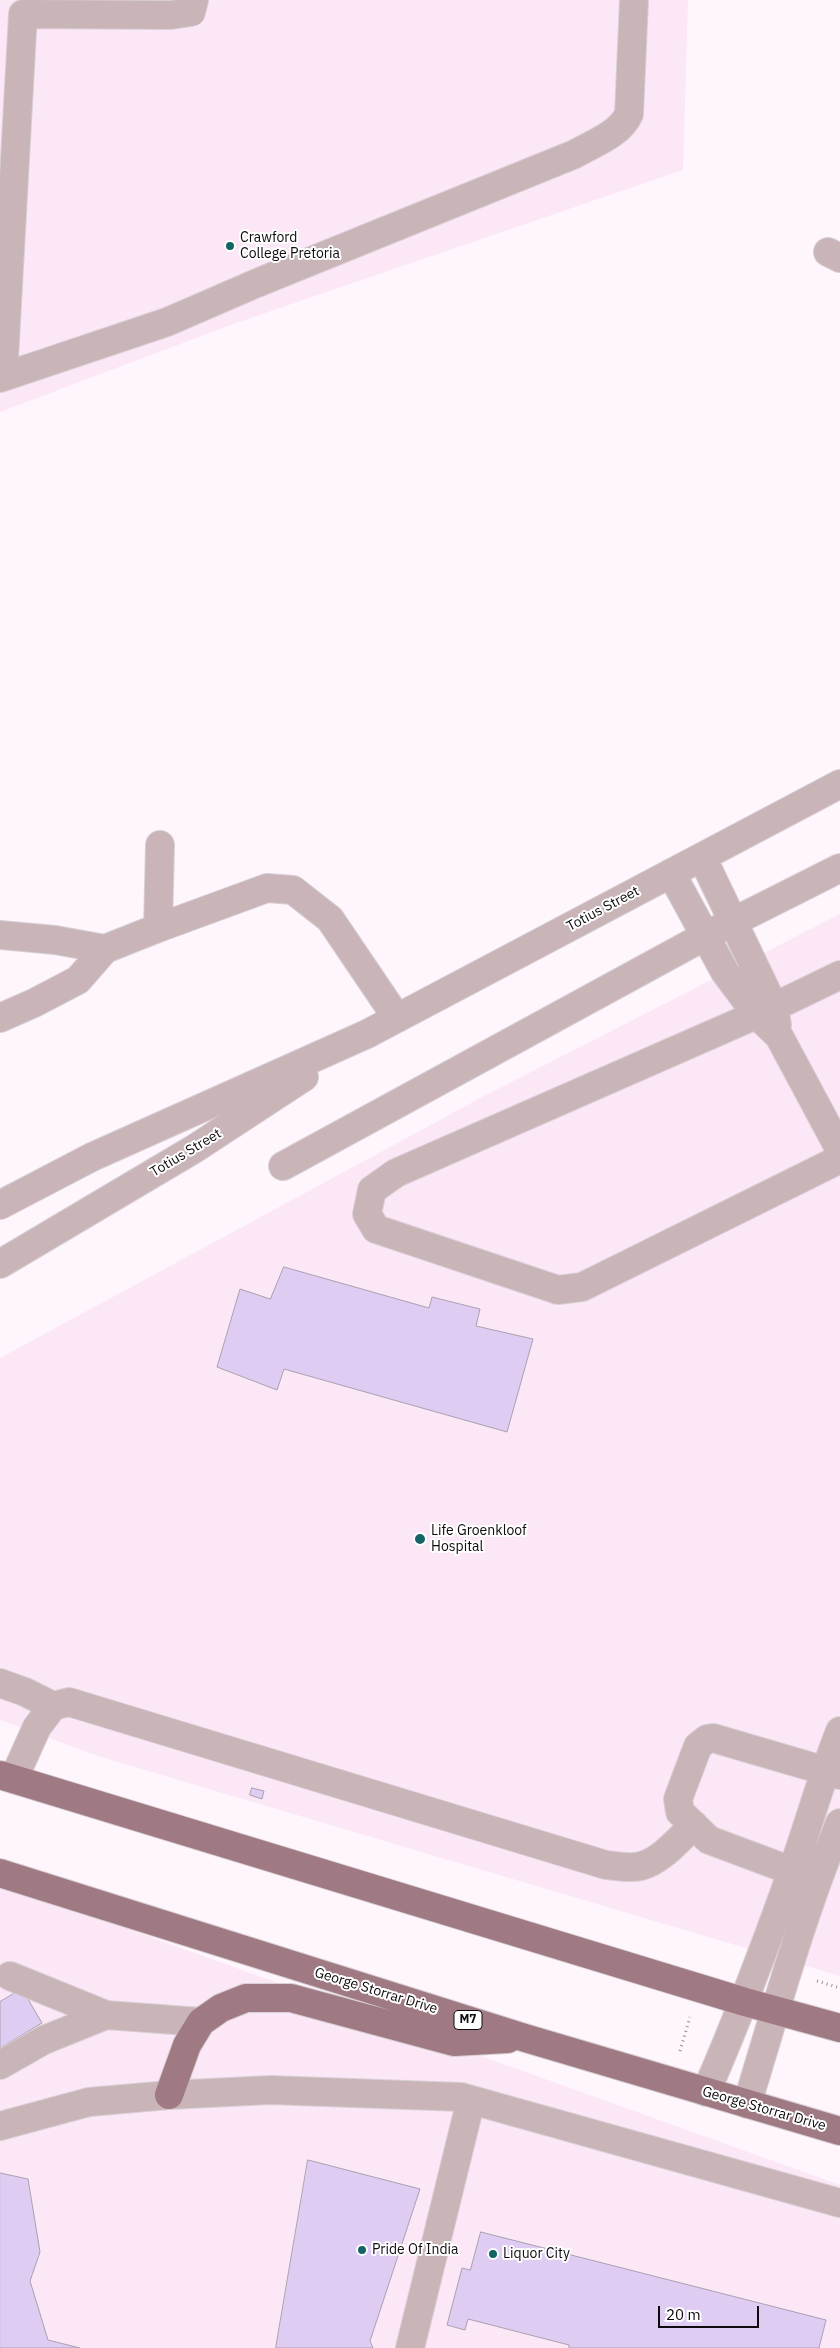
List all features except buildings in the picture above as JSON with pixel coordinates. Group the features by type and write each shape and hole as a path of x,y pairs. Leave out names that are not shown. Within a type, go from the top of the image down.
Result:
{"main road":[{"path":"7,1777 745,2002 840,2028"},
{"name":"George Storrar Drive","path":"0,1873 524,2038 840,2131"},
{"path":"169,2095 187,2045 201,2022 234,2002 246,1998 268,1996 291,1998 454,2042 524,2038"}],"street":[{"path":"194,0 191,12 171,15 11,14 1,378 167,322 266,279 575,154 603,138 625,123 629,114 634,0"},
{"name":"Totius Street","path":"0,1205 92,1157 367,1034 840,784"},
{"path":"158,928 160,845"},
{"path":"702,857 734,923 766,1011 840,1150"},
{"path":"283,1166 705,936 840,868"},
{"path":"671,873 725,972 766,1011"},
{"path":"0,1018 78,980 105,949 267,888 293,890 330,919 397,1018"},
{"path":"0,935 55,940 105,949"},
{"path":"840,975 766,1011 396,1173 372,1190 367,1214 370,1222 376,1229 558,1290 570,1290 582,1287 840,1159"},
{"name":"Totius Street","path":"0,1264 194,1149 367,1034"},
{"path":"0,1683 25,1692 53,1706"},
{"path":"7,1777 37,1727 53,1706 69,1702 606,1865 626,1868 641,1866 666,1850 694,1825"},
{"path":"706,2092 745,2002 757,1962 832,1772 840,1731"},
{"path":"831,1869 795,1862 709,1840 680,1812 678,1799 698,1746 707,1739 713,1738 832,1772"},
{"path":"747,2104 776,2010 831,1869 840,1823"},
{"path":"10,1976 106,2015 201,2022"},
{"path":"0,2065 44,2040 106,2015"},
{"path":"0,2126 89,2102 169,2095 270,2090 461,2097 840,2203"},
{"path":"410,2348 472,2100"}],"path":[{"path":"672,2082 699,1987"}],"shaded area":[{"name":"Crawford College Pretoria","path":"0,0 688,0 683,170 236,323 0,412"},
{"name":"Life Groenkloof Hospital","path":"840,914 840,1976 101,1757 0,1720 0,1358 486,1095"},
{"path":"0,1883 840,2185 840,2348 0,2348"}],"place":[{"name":"Crawford College Pretoria","path":"230,246"},
{"name":"Life Groenkloof Hospital","path":"420,1539"},
{"name":"Pride Of India","path":"362,2250"},
{"name":"Liquor City","path":"493,2254"}]}
